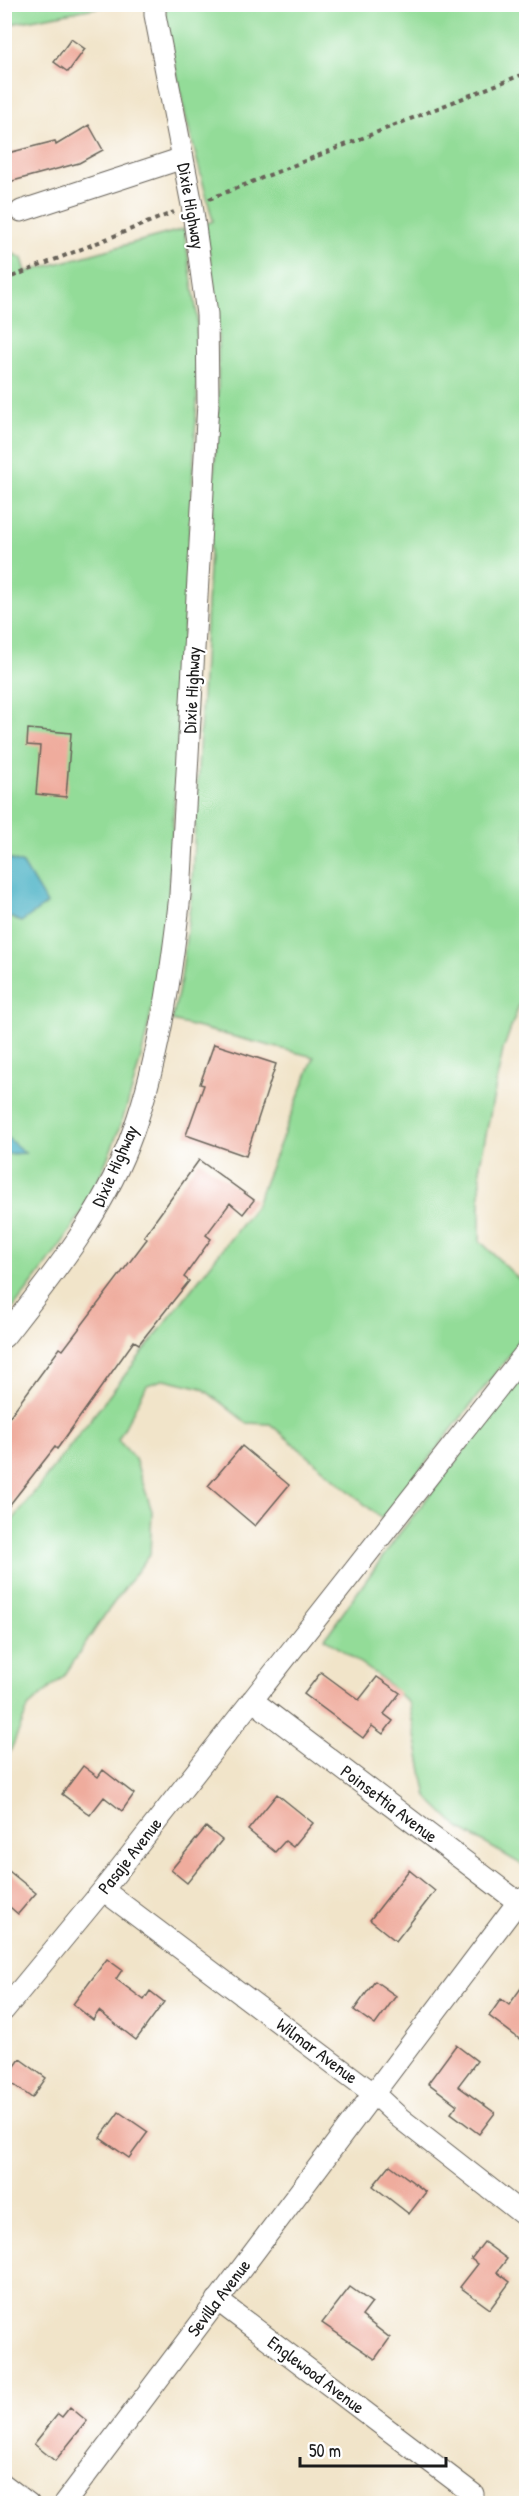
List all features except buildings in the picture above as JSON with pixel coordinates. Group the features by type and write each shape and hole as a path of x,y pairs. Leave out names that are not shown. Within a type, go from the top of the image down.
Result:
{"street":[{"name":"Dixie Highway","path":"4,1337 64,1261 97,1208 128,1145 153,1059 171,977 180,895 208,403 207,315 192,205 154,15 155,4"},
{"path":"21,211 183,158"},
{"name":"Pasaje Avenue","path":"4,2010 103,1890 526,1352"},
{"name":"Poinsettia Avenue","path":"252,1700 522,1900"},
{"name":"Wilmar Avenue","path":"103,1890 374,2094 400,2118 526,2217"},
{"path":"374,2094 466,1970 522,1900"},
{"name":"Sevilla Avenue","path":"64,2504 374,2094"},
{"name":"Englewood Avenue","path":"217,2300 473,2494"},
{"path":"4,2485 29,2504"}],"path":[{"path":"4,280 526,73"}],"green space":[{"path":"5,4 111,4 111,5 5,25"},
{"path":"166,5 526,5 526,992 523,994 503,1050 480,1164 480,1241 526,1286 526,1334 382,1519 270,1424 247,1423 202,1388 165,1379 147,1385 118,1440 135,1459 152,1511 150,1554 104,1616 64,1676 29,1706 5,1764 5,1530 255,1207 314,1057 172,1021 181,979 191,897 218,405 218,314 205,224 213,221 185,114 165,16"},
{"path":"184,229 197,314 197,401 169,893 158,974 132,1091 104,1167 68,1234 5,1319 5,1154 24,1153 5,1136 5,915 21,922 23,864 5,857 5,250 22,258 26,272"},
{"path":"526,1371 526,1867 460,1829 427,1797 409,1704 384,1680 325,1638 399,1534"}],"water":[{"path":"4,857 23,864 47,904 21,922 5,915"},
{"path":"5,1136 25,1153 5,1154"}]}
